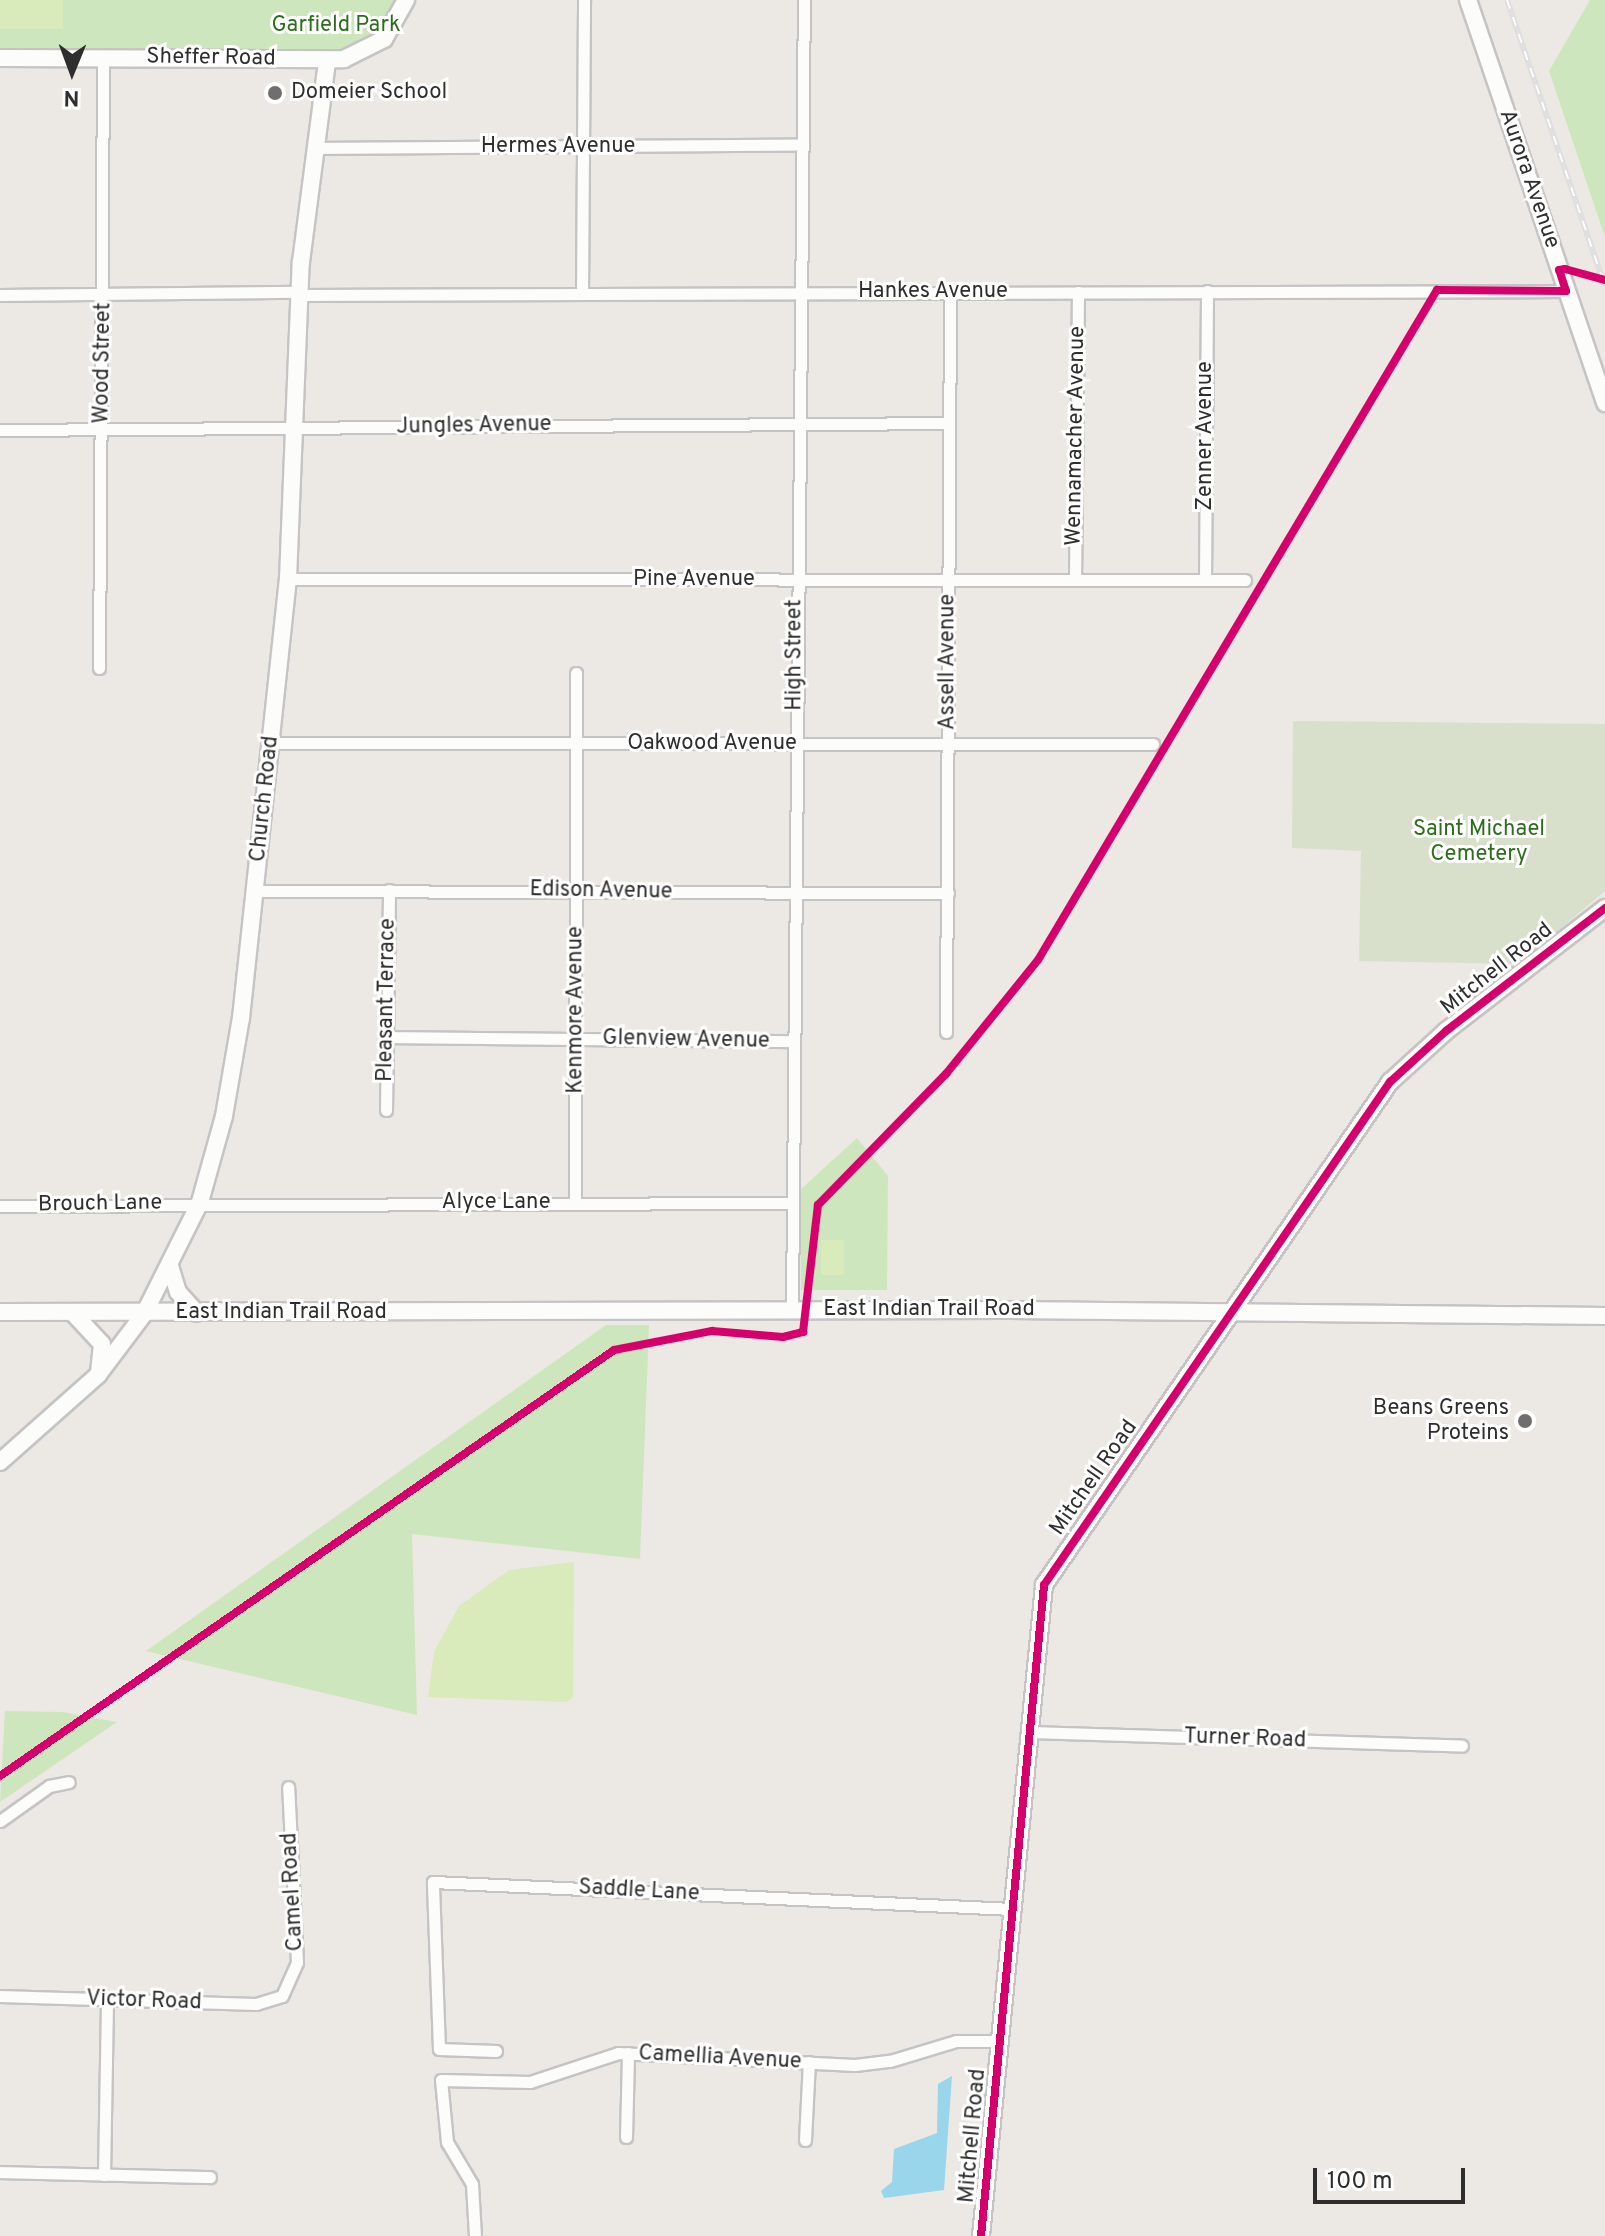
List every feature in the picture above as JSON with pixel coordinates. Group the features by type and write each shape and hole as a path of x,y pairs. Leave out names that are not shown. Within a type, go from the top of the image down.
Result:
{"street":[{"name":"Sheffer Road","path":"0,58 327,61 356,56 384,39 406,0"},
{"path":"582,294 584,0"},
{"name":"High Street","path":"792,1310 795,580 804,0"},
{"name":"Aurora Avenue","path":"1468,0 1605,403"},
{"name":"Wood Street","path":"99,668 103,57"},
{"name":"Church Road","path":"0,1462 98,1375 144,1314 200,1202 236,1060 288,579 300,294 314,148 327,61"},
{"name":"Hermes Avenue","path":"314,148 802,145"},
{"name":"Zenner Avenue","path":"1205,580 1207,291"},
{"name":"Hankes Avenue","path":"0,295 1566,291"},
{"name":"Assell Avenue","path":"946,1032 950,292"},
{"name":"Wennamacher Avenue","path":"1075,580 1078,292"},
{"name":"Jungles Avenue","path":"0,430 102,426 296,428 949,423"},
{"name":"Pine Avenue","path":"288,579 1245,580"},
{"name":"Kenmore Avenue","path":"575,1203 576,673"},
{"name":"Oakwood Avenue","path":"271,743 1153,744"},
{"name":"Pleasant Terrace","path":"386,1110 389,890"},
{"name":"Edison Avenue","path":"255,891 948,893"},
{"name":"Mitchell Road","path":"981,2236 1044,1585 1390,1082 1446,1031 1605,908"},
{"name":"Glenview Avenue","path":"387,1037 794,1041"},
{"name":"Alyce Lane","path":"200,1202 792,1203"},
{"name":"Brouch Lane","path":"0,1206 200,1202"},
{"path":"170,1266 178,1292 197,1313"},
{"name":"East Indian Trail Road","path":"5,1316 792,1310 1605,1316"},
{"path":"74,1314 102,1344 98,1375"},
{"name":"Turner Road","path":"1028,1732 1462,1746"},
{"path":"0,1821 49,1786 69,1782"},
{"name":"Camel Road","path":"285,1993 297,1962 288,1787"},
{"name":"Saddle Lane","path":"496,2051 439,2049 433,1882 1012,1909"},
{"name":"Victor Road","path":"0,1996 256,2004 285,1993"},
{"path":"104,2175 107,1999"},
{"name":"Camellia Avenue","path":"475,2236 472,2184 447,2142 441,2080 530,2082 628,2053 875,2064 956,2041 1000,2041"},
{"path":"626,2137 628,2053"},
{"path":"805,2140 809,2062"},
{"path":"0,2172 210,2177"}],"green space":[{"name":"Garfield Park","path":"0,0 401,0 382,32 342,53 0,51"},
{"path":"0,0 63,0 63,29 0,29"},
{"path":"1590,0 1605,0 1605,237 1549,71"},
{"name":"Saint Michael Cemetery","path":"1293,721 1605,724 1605,891 1518,964 1359,961 1361,851 1292,848"},
{"path":"857,1138 888,1176 887,1290 801,1290 800,1190"},
{"path":"821,1240 844,1240 844,1275 821,1275"},
{"path":"606,1325 649,1325 640,1559 412,1534 417,1715 146,1651"},
{"path":"574,1562 573,1697 567,1702 428,1697 434,1652 459,1606 509,1570"},
{"path":"5,1711 63,1712 117,1722 0,1802"}],"water":[{"path":"952,2076 944,2190 884,2198 881,2191 892,2182 894,2149 937,2133 938,2084"}],"railway":[{"path":"1507,0 1605,286"}],"cycle path":[{"path":"0,1776 614,1350 712,1331 783,1337 803,1332 818,1205 946,1074 1038,960 1437,290 1566,291 1559,270 1565,269 1605,280"},
{"path":"981,2236 1044,1585 1390,1082 1446,1031 1605,908"}],"place":[{"name":"Domeier School","path":"275,93"},
{"name":"Beans Greens Proteins","path":"1525,1421"}]}
